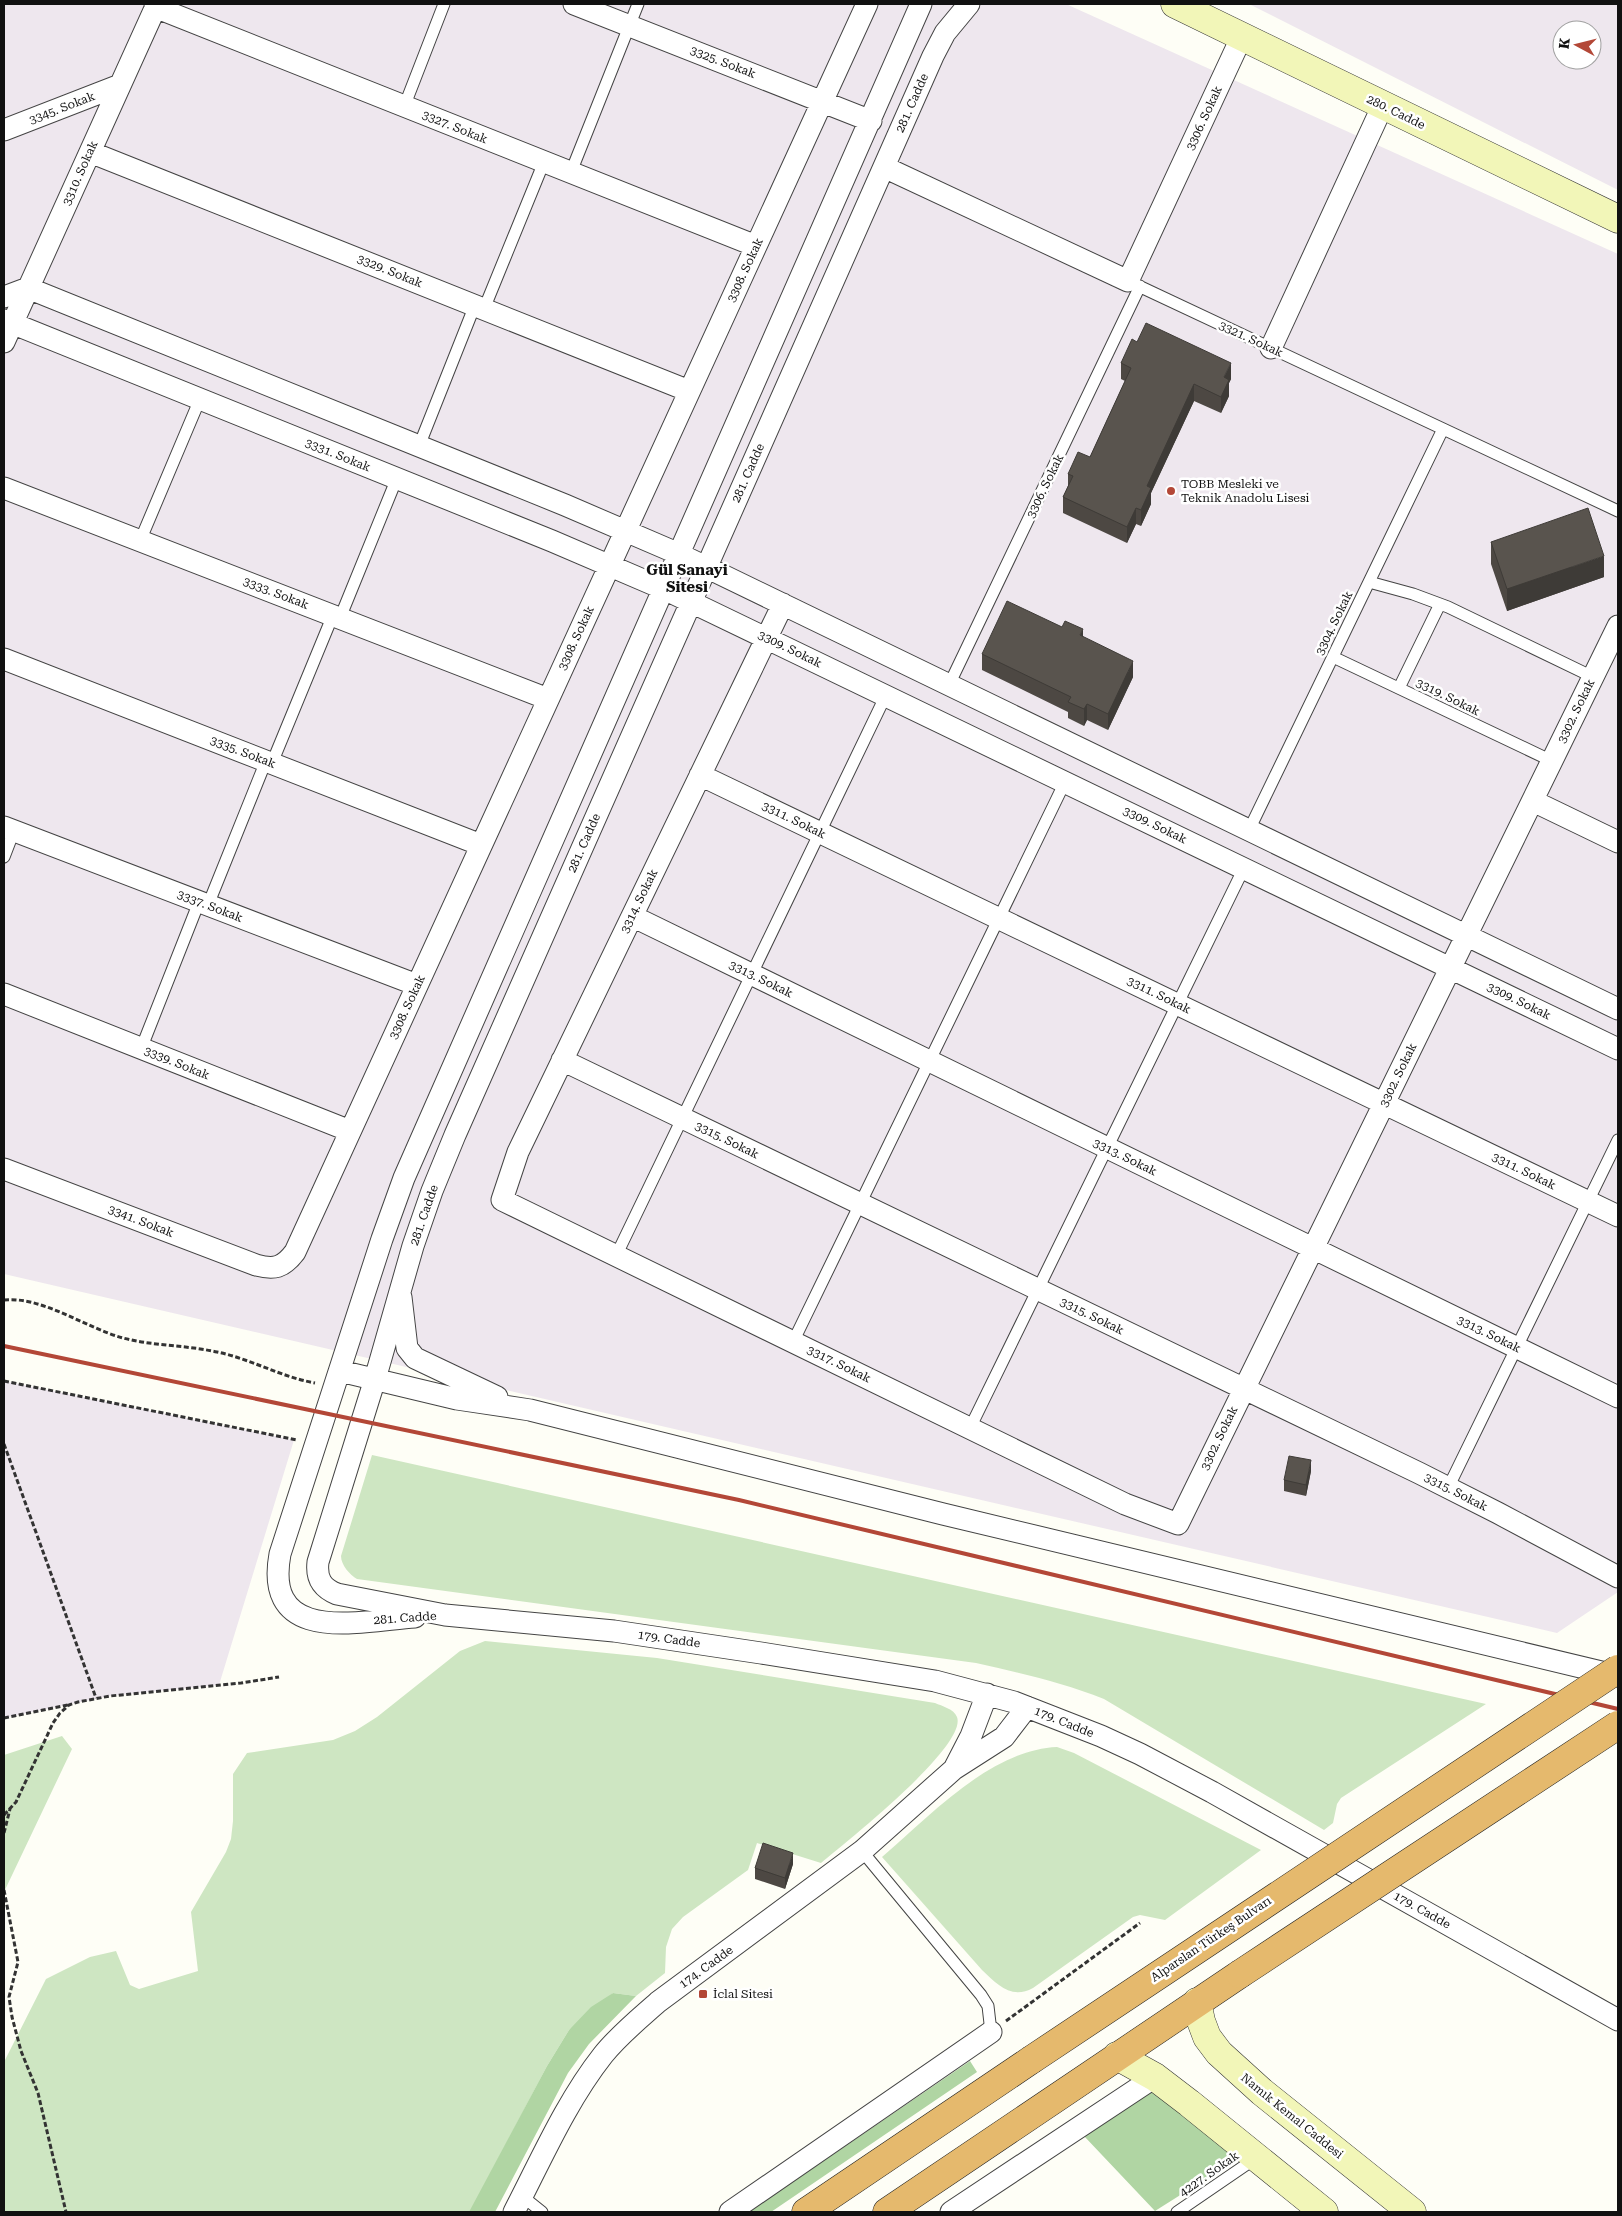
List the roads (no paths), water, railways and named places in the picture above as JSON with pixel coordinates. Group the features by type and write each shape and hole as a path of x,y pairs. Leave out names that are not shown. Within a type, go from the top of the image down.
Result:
{"highway":[{"name":"Alparslan Türkeş Bulvarı","path":"806,2212 1618,1669"},
{"path":"887,2212 1197,2002 1618,1725"}],"street":[{"name":"3325. Sokak","path":"574,4 871,121"},
{"name":"3308. Sokak","path":"279,1268 295,1252 867,4"},
{"name":"281. Cadde","path":"445,1615 322,1623 300,1616 288,1605 280,1586 279,1559 382,1239 404,1178 921,4"},
{"name":"281. Cadde","path":"445,1615 338,1594 324,1587 318,1576 318,1562 375,1379 400,1287 432,1191 455,1135 706,567 933,56 946,33 969,4"},
{"name":"280. Cadde","path":"1175,4 1618,220"},
{"name":"3327. Sokak","path":"156,6 756,246"},
{"name":"3310. Sokak","path":"7,328 28,288 156,6"},
{"name":"3306. Sokak","path":"1134,284 1242,36"},
{"name":"3345. Sokak","path":"4,130 120,85"},
{"path":"1271,348 1383,105"},
{"name":"3329. Sokak","path":"90,152 689,391"},
{"name":"3321. Sokak","path":"884,167 1134,284"},
{"path":"4,298 28,288 626,530 783,604 1618,1009"},
{"name":"3331. Sokak","path":"7,328 200,399 610,565 664,589"},
{"name":"3333. Sokak","path":"4,488 548,699"},
{"name":"3309. Sokak","path":"664,589 1618,1049"},
{"name":"3314. Sokak","path":"502,1200 518,1152 783,604"},
{"name":"3302. Sokak","path":"1178,1524 1594,677 1611,659 1618,626"},
{"name":"3335. Sokak","path":"4,658 481,845"},
{"name":"3311. Sokak","path":"700,775 1618,1216"},
{"path":"1532,801 1618,842"},
{"name":"3337. Sokak","path":"9,829 417,985"},
{"name":"3313. Sokak","path":"632,916 1618,1397"},
{"name":"3339. Sokak","path":"4,994 350,1131"},
{"name":"3315. Sokak","path":"562,1060 1448,1488 1618,1578"},
{"name":"3341. Sokak","path":"4,1169 256,1265 279,1268"},
{"name":"3317. Sokak","path":"502,1200 1142,1512 1178,1524"},
{"path":"400,1287 407,1348 415,1358 482,1391 530,1410"},
{"path":"337,1378 375,1379 457,1399 530,1410 943,1514 1618,1676"},
{"name":"179. Cadde","path":"445,1615 614,1631 685,1641 909,1677 987,1694 1027,1707 1101,1736 1196,1784 1618,2020"},
{"path":"954,1769 971,1736 987,1694"},
{"path":"954,1769 1004,1737 1027,1707"},
{"name":"174. Cadde","path":"518,2204 568,2109 587,2078 604,2054 628,2029 658,2002 862,1851 954,1769"},
{"name":"Namık Kemal Caddesi","path":"1197,2002 1200,2021 1207,2036 1219,2053 1262,2092 1412,2212"},
{"path":"730,2212 991,2032"},
{"path":"1117,2056 1155,2078 1324,2212"},
{"path":"951,2212 1155,2078"}],"lane":[{"path":"404,106 444,4"},
{"path":"571,172 638,4"},
{"path":"418,446 544,162"},
{"name":"3321. Sokak","path":"1134,284 1618,511"},
{"name":"3306. Sokak","path":"949,685 1134,284"},
{"path":"140,541 200,399"},
{"name":"3304. Sokak","path":"1249,830 1443,429"},
{"path":"142,1049 204,904 336,617 397,478"},
{"path":"1369,582 1440,604 1594,677"},
{"path":"1399,688 1440,604"},
{"name":"3319. Sokak","path":"1333,657 1552,761"},
{"path":"616,1256 886,695"},
{"path":"793,1342 1065,782"},
{"path":"4,856 9,829"},
{"path":"970,1428 1244,868"},
{"path":"1448,1488 1618,1140"},
{"path":"862,1851 988,2006 991,2032"},
{"name":"4227. Sokak","path":"1178,2212 1256,2158"},
{"path":"518,2204 542,2212"}],"railway":[{"path":"4,1346 739,1500 1618,1709"}],"place":[{"name":"TOBB Mesleki ve Teknik Anadolu Lisesi","path":"1171,491"},
{"name":"İclal Sitesi","path":"703,1994"}],"district":[{"name":"Gül Sanayi Sitesi","path":"687,578"}]}
